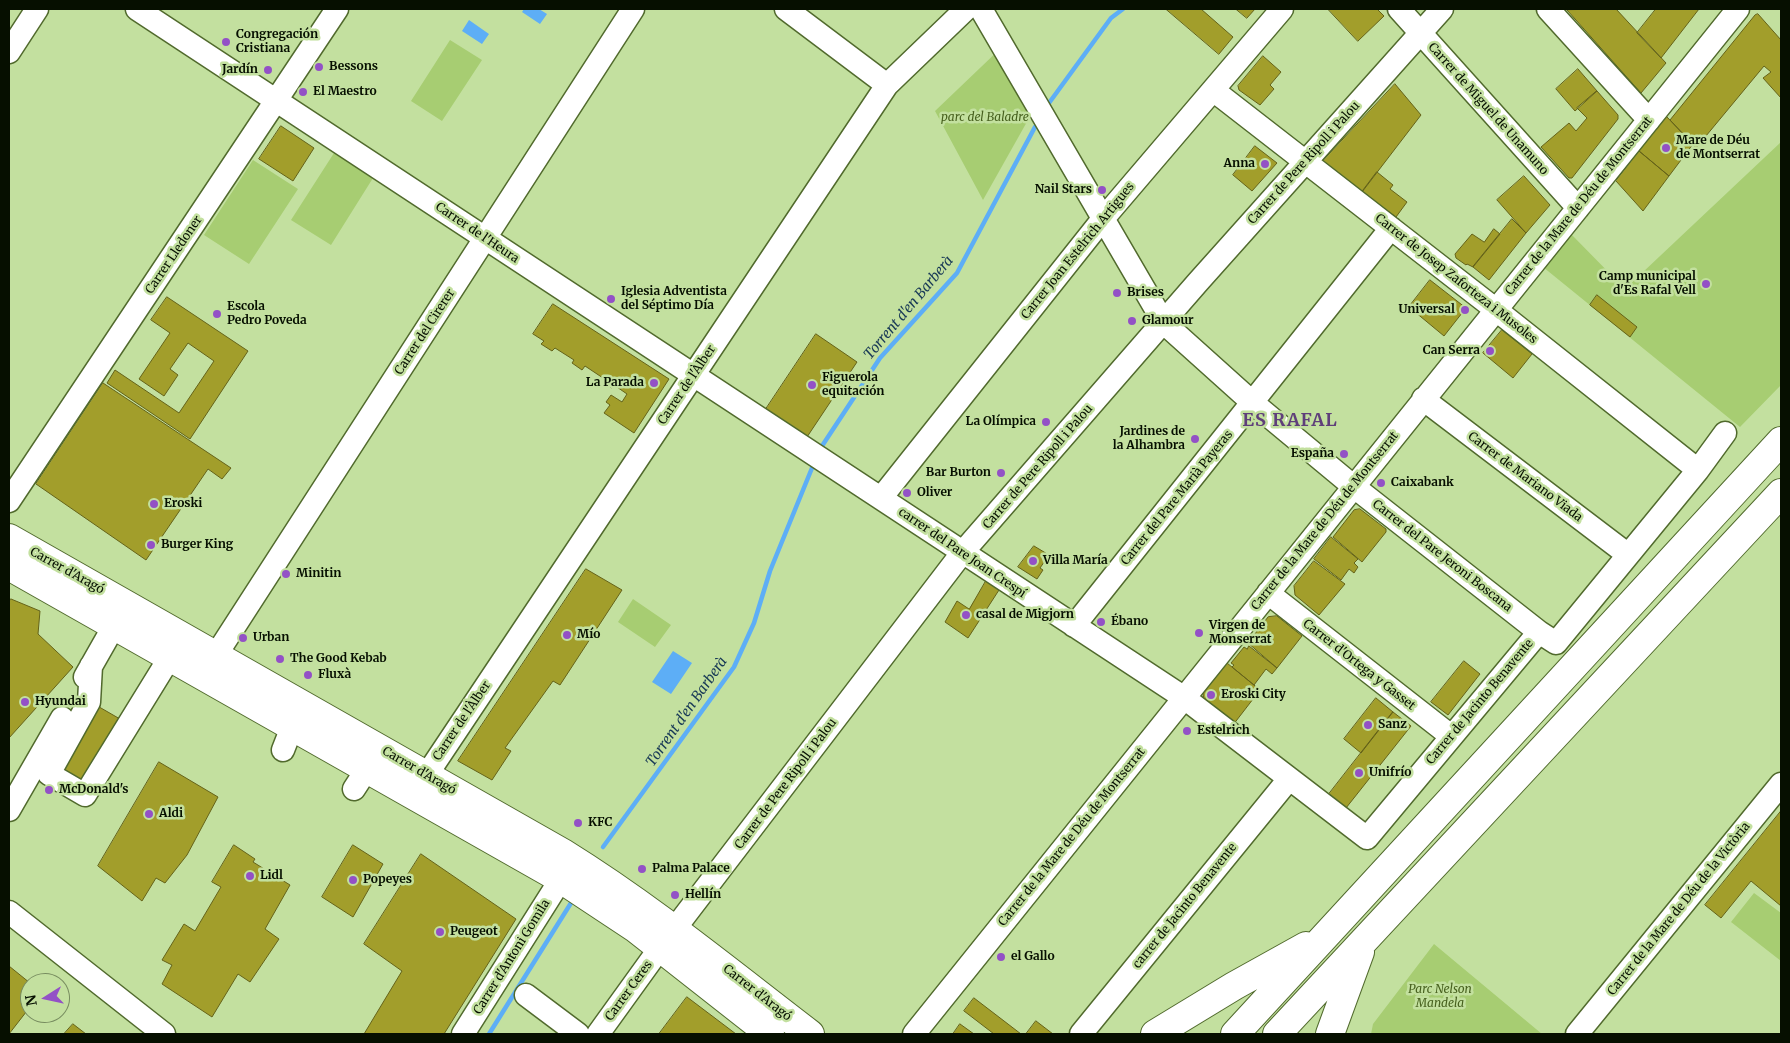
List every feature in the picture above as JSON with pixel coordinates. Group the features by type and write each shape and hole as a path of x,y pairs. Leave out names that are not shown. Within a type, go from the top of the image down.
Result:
{"main road":[{"path":"1235,1034 1781,441"},
{"path":"1277,1034 1781,493"},
{"name":"Carrer d'Aragó","path":"10,539 216,654 635,928 667,939 810,1034"},
{"name":"Carrer d'Aragó","path":"9,566 217,684 287,738 360,779 415,783 571,857 602,877 770,1034"},
{"path":"216,654 213,666 217,684"},
{"path":"1155,1034 1234,986 1327,934"},
{"path":"1330,1034 1365,939"}],"street":[{"path":"9,52 38,9"},
{"name":"Carrer de l'Heura","path":"137,9 278,100 816,456"},
{"name":"Carrer Lledoner","path":"9,501 337,9"},
{"name":"Carrer del Cirerer","path":"216,654 633,9"},
{"path":"786,9 887,85"},
{"name":"Carrer de l'Àlber","path":"415,783 693,376 887,85 966,9"},
{"name":"Carrer del Pare Jeroni Boscana","path":"981,9 1102,220 1164,323 1253,403 1353,486 1539,632"},
{"name":"Carrer Joan Estelrich Artigues","path":"881,498 1102,220 1282,9"},
{"name":"Carrer de Miguel de Unamuno","path":"1399,9 1578,208"},
{"name":"Carrer de Pere Ripoll i Palou","path":"667,939 962,554 1305,161 1442,9"},
{"path":"1548,9 1649,120"},
{"name":"Carrer de la Mare de Déu de Montserrat","path":"914,1034 1738,9"},
{"name":"Carrer de Josep Zaforteza i Musoles","path":"1213,90 1495,309 1698,470"},
{"name":"Carrer del Pare Marià Payeras","path":"1074,626 1391,228"},
{"name":"Carrer de Mariano Viada","path":"1423,399 1627,554"},
{"name":"Carrer de Jacinto Benavente","path":"1289,778 1367,838 1539,632 1556,642 1698,470 1725,433"},
{"name":"carrer del Pare Joan Crespí","path":"816,456 962,554 1183,697"},
{"name":"Carrer d'Ortega y Gasset","path":"1268,593 1451,736"},
{"path":"9,810 114,626"},
{"path":"91,666 88,702 49,774 85,795 170,657"},
{"path":"1183,697 1289,778"},
{"name":"carrer de Jacinto Benavente","path":"1082,1034 1289,778"},
{"name":"Carrer de la Mare de Déu de la Victòria","path":"1577,1034 1781,784"},
{"name":"Carrer d'Antoni Gomila","path":"463,1034 561,879"},
{"path":"9,912 164,1034"},
{"name":"Carrer Ceres","path":"598,1034 667,939"},
{"path":"526,994 578,1034"}],"green space":[{"path":"450,40 482,60 442,121 411,101"},
{"name":"parc del Baladre","path":"1003,46 1038,108 1028,120 983,200 935,111"},
{"name":"Camp municipal d'Es Rafal Vell","path":"1781,142 1781,385 1740,427 1543,267 1570,233 1625,289"},
{"path":"334,153 373,178 331,245 291,220"},
{"path":"253,160 298,189 249,264 204,235"},
{"path":"633,599 671,625 655,647 618,622"},
{"path":"1754,893 1781,913 1781,961 1731,922"},
{"name":"Parc Nelson Mandela","path":"1434,944 1542,1034 1371,1034 1373,1024"}],"water":[{"path":"524,9 539,9 547,14 540,24 522,12"},
{"path":"469,20 489,34 482,44 462,31"},
{"path":"673,651 692,663 671,694 652,682"}],"building":[{"path":"1166,9 1201,9 1233,37 1219,54"},
{"path":"1236,9 1255,9 1247,18"},
{"path":"1328,9 1377,9 1384,16 1358,41"},
{"path":"1616,9 1666,63 1641,93 1567,10"},
{"path":"1656,9 1699,9 1661,58 1637,33"},
{"path":"1758,14 1781,40 1781,98 1763,78 1771,72 1764,66 1696,148 1670,120 1755,15"},
{"path":"1263,56 1281,72 1270,85 1274,89 1260,105 1239,90 1238,86"},
{"path":"1578,69 1597,91 1575,111 1556,89"},
{"path":"1395,84 1421,115 1362,192 1322,162"},
{"path":"1597,91 1618,115 1618,119 1572,178 1569,178 1541,147 1569,123 1576,131 1587,118 1577,108"},
{"name":"Mare de Déu de Montserrat","path":"1666,116 1693,144 1669,176 1639,151"},
{"path":"281,126 314,148 293,181 259,159"},
{"path":"1255,146 1277,163 1252,191 1233,175"},
{"path":"1639,151 1669,176 1643,211 1616,181"},
{"path":"1377,172 1393,185 1390,189 1407,202 1396,217 1362,192"},
{"path":"1524,176 1550,205 1526,233 1497,200"},
{"path":"1512,219 1526,233 1489,280 1473,267"},
{"path":"1494,229 1500,234 1473,267 1466,265 1456,258 1455,254 1472,234 1484,242"},
{"path":"1430,280 1466,308 1444,336 1409,307"},
{"path":"1597,295 1637,327 1630,337 1590,305"},
{"path":"167,297 248,351 190,439 107,383 115,370 179,413 214,361 188,343 170,369 178,375 164,396 139,379 170,333 151,320"},
{"path":"553,304 669,379 634,433 604,413 610,405 606,402 611,395 622,402 627,394 614,385 612,388 604,383 606,380 585,366 582,370 572,363 574,360 555,348 552,351 541,344 544,341 533,334"},
{"path":"1502,330 1532,354 1513,378 1483,353"},
{"name":"Figuerola equitación","path":"816,334 857,362 807,437 766,409"},
{"path":"103,383 231,468 222,479 208,469 146,560 36,484"},
{"path":"1360,509 1386,529 1386,532 1362,562 1333,537 1354,510"},
{"path":"1331,537 1358,559 1354,563 1358,567 1354,573 1349,569 1341,580 1314,559"},
{"name":"Villa María","path":"1034,546 1049,555 1040,568 1043,570 1037,579 1018,567"},
{"path":"1314,561 1345,584 1319,615 1295,595 1294,586"},
{"name":"Mío","path":"586,569 622,590 560,685 553,681 505,748 511,751 492,780 458,761"},
{"name":"casal de Migjorn","path":"986,581 999,590 968,638 945,622 957,601 969,609"},
{"name":"Hyundai","path":"11,599 40,611 38,634 73,667 9,738 9,602"},
{"path":"1277,616 1302,636 1277,668 1248,643 1268,617"},
{"path":"1249,646 1277,668 1272,674 1266,669 1254,685 1232,667 1234,665 1231,663 1244,647 1247,649"},
{"path":"1464,661 1480,674 1448,715 1431,702"},
{"path":"1227,663 1260,690 1233,725 1204,702 1203,693"},
{"name":"Sanz","path":"1376,698 1393,712 1361,753 1344,739"},
{"path":"94,704 120,719 82,787 56,772"},
{"name":"Unifrío","path":"1393,712 1411,726 1346,808 1329,794"},
{"path":"159,762 218,797 187,855 165,883 156,878 142,901 98,866"},
{"path":"1781,811 1781,906 1751,881 1721,918 1705,905"},
{"path":"234,845 255,859 253,862 290,885 265,929 279,939 250,982 238,974 212,1017 162,984 172,965 162,960 184,924 195,931 221,887 212,882"},
{"name":"Popeyes","path":"353,845 383,864 353,917 322,897"},
{"name":"Peugeot","path":"421,854 516,919 444,1034 364,1034 402,971 364,944"},
{"path":"9,966 20,975 20,1020 9,1034"},
{"path":"687,997 736,1034 659,1034"},
{"path":"974,998 1021,1034 994,1034 964,1011"},
{"path":"1036,1021 1053,1034 1026,1034"},
{"path":"73,1024 86,1034 64,1034"},
{"path":"960,1024 974,1034 953,1034"}],"waterway":[{"name":"Torrent d'en Barberà","path":"1049,103 1111,18 1123,9"},
{"name":"Torrent d'en Barberà","path":"822,446 880,358 957,273 1035,127"},
{"name":"Torrent d'en Barberà","path":"603,847 734,667 754,623 770,571 812,468"},
{"name":"Torrent d'en Barberà","path":"489,1034 571,903"}],"place":[{"name":"Congregación Cristiana","path":"226,42"},
{"name":"Bessons","path":"319,67"},
{"name":"Jardín","path":"268,70"},
{"name":"El Maestro","path":"303,92"},
{"name":"Mare de Déu de Montserrat","path":"1666,148"},
{"name":"Anna","path":"1265,164"},
{"name":"Nail Stars","path":"1102,190"},
{"name":"Camp municipal d'Es Rafal Vell","path":"1706,284"},
{"name":"Brises","path":"1117,293"},
{"name":"Iglesia Adventista del Séptimo Día","path":"611,299"},
{"name":"Universal","path":"1465,310"},
{"name":"Escola Pedro Poveda","path":"217,314"},
{"name":"Glamour","path":"1132,321"},
{"name":"Can Serra","path":"1490,351"},
{"name":"La Parada","path":"654,383"},
{"name":"Figuerola equitación","path":"812,385"},
{"name":"La Olímpica","path":"1046,422"},
{"name":"Jardines de la Alhambra","path":"1195,439"},
{"name":"España","path":"1344,454"},
{"name":"Bar Burton","path":"1001,473"},
{"name":"Caixabank","path":"1381,483"},
{"name":"Oliver","path":"907,493"},
{"name":"Eroski","path":"154,504"},
{"name":"Burger King","path":"151,545"},
{"name":"Villa María","path":"1033,561"},
{"name":"Minitin","path":"286,574"},
{"name":"casal de Migjorn","path":"966,615"},
{"name":"Ébano","path":"1101,622"},
{"name":"Virgen de Monserrat","path":"1199,633"},
{"name":"Mío","path":"567,635"},
{"name":"Urban","path":"243,638"},
{"name":"The Good Kebab","path":"280,659"},
{"name":"Fluxà","path":"308,675"},
{"name":"Eroski City","path":"1211,695"},
{"name":"Hyundai","path":"25,702"},
{"name":"Sanz","path":"1368,725"},
{"name":"Estelrich","path":"1187,731"},
{"name":"Unifrío","path":"1359,773"},
{"name":"McDonald's","path":"49,790"},
{"name":"Aldi","path":"149,814"},
{"name":"KFC","path":"578,823"},
{"name":"Palma Palace","path":"642,869"},
{"name":"Lidl","path":"250,876"},
{"name":"Popeyes","path":"353,880"},
{"name":"Hellín","path":"675,895"},
{"name":"Peugeot","path":"440,932"},
{"name":"el Gallo","path":"1001,957"}],"district":[{"name":"ES RAFAL","path":"1290,421"}]}
